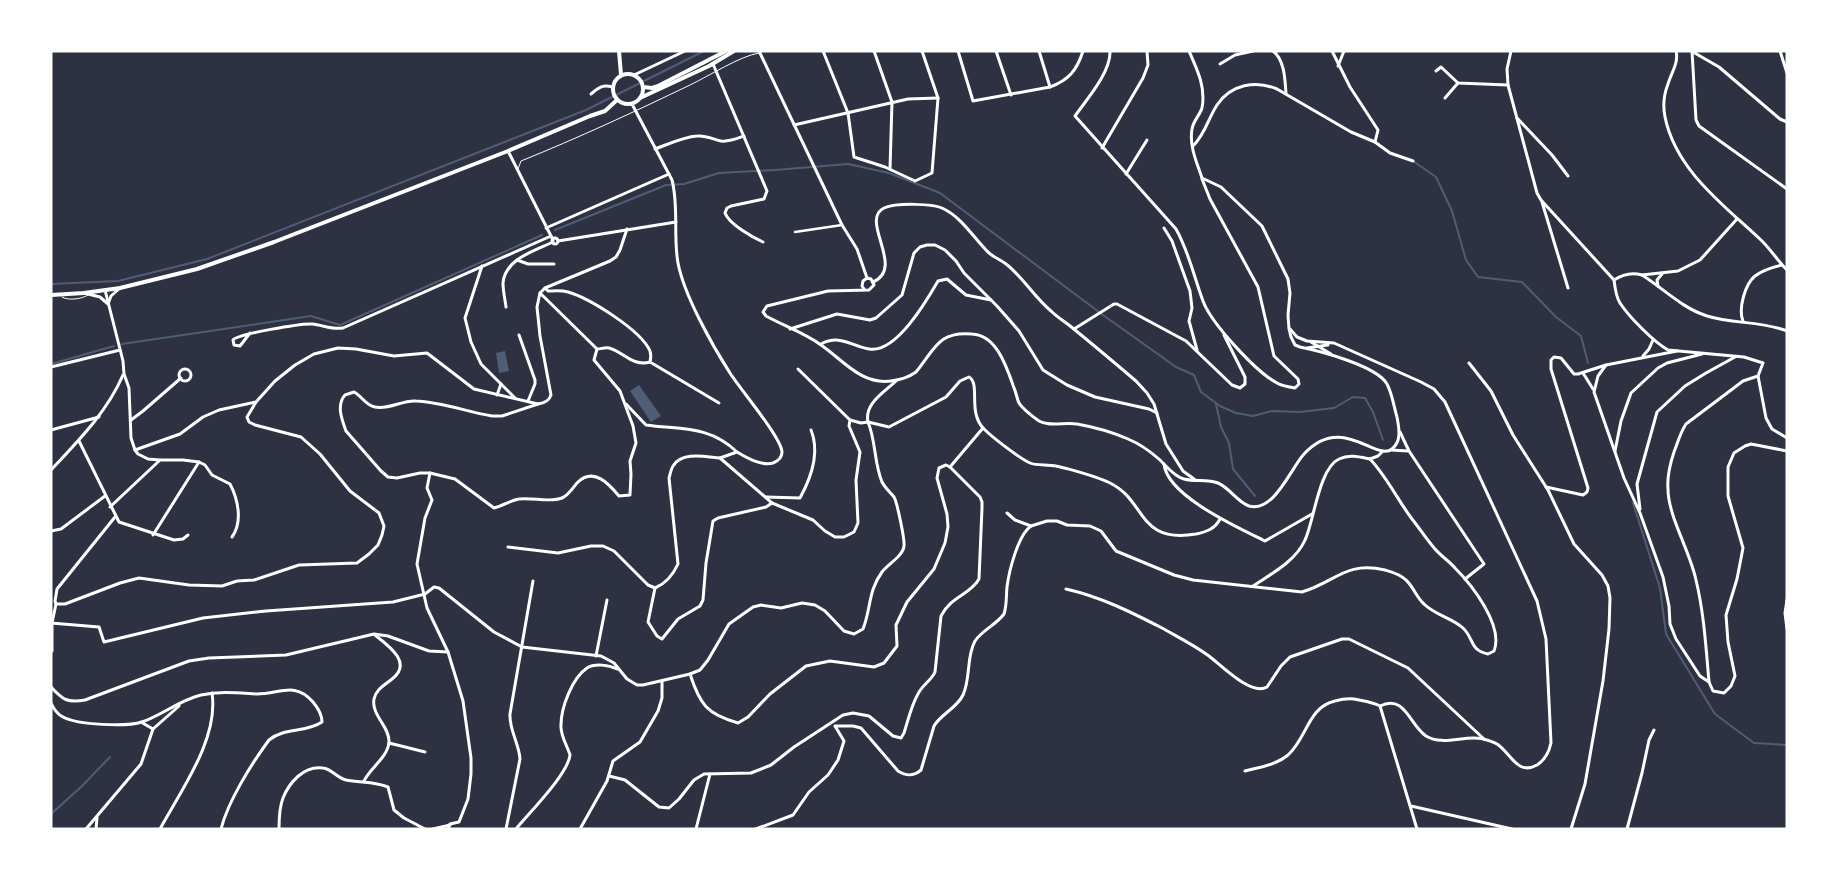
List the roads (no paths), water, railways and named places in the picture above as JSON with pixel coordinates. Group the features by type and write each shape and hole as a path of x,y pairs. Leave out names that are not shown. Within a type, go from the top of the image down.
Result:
{"street":[{"path":"619,51 621,75"},
{"path":"685,51 634,75 621,75 612,87 614,96 624,104 632,104 640,98 713,64 734,51"},
{"path":"643,87 652,88 658,86 726,51"},
{"path":"824,51 848,113 854,157 890,169 915,181 932,173 938,98 922,51"},
{"path":"874,51 892,102 890,169"},
{"path":"958,51 973,101 1050,87 1070,76 1083,51"},
{"path":"996,51 1011,95"},
{"path":"1039,51 1050,87"},
{"path":"1110,51 1110,62 1106,70 1075,116 1176,230 1182,240 1203,302 1221,328 1243,354 1268,377 1286,386 1295,388 1299,384 1298,379 1274,356 1258,287 1210,199 1202,178 1192,146 1192,127 1202,109 1199,71 1189,51"},
{"path":"1102,148 1143,78 1148,65 1147,51"},
{"path":"1220,64 1235,53 1253,51"},
{"path":"1273,51 1277,54 1282,64 1286,95"},
{"path":"1332,51 1338,66 1364,111 1378,130 1375,142"},
{"path":"1338,66 1344,51"},
{"path":"1511,51 1507,69 1508,85 1527,150 1534,185 1541,200 1568,288"},
{"path":"1676,51 1676,64 1667,85 1664,99 1665,117 1672,140 1682,160 1711,193 1763,243 1787,270"},
{"path":"1780,51 1787,73"},
{"path":"760,52 842,225 857,249 867,278 873,282"},
{"path":"1692,52 1719,67 1780,119 1787,122"},
{"path":"1692,52 1696,120 1699,126 1787,189"},
{"path":"713,64 767,191 764,199 731,206 727,208 725,213 727,218 754,238 763,242"},
{"path":"1436,71 1441,67 1458,84 1508,85"},
{"path":"634,75 643,87 640,98"},
{"path":"1192,146 1203,134 1218,104 1226,96 1242,86 1260,84 1272,87 1351,132 1375,142 1390,154 1413,161"},
{"path":"1444,98 1458,84"},
{"path":"591,94 602,86 612,87"},
{"path":"794,125 908,98 938,98"},
{"path":"54,294 88,293 120,288 198,269 274,242 508,151 605,111 617,100"},
{"path":"624,402 646,425 696,430 728,443 737,452 748,458 769,464 777,462 781,456 782,450 766,423 730,373 706,331 682,281 677,262 675,192 669,174 632,104"},
{"path":"1516,117 1552,155 1568,176"},
{"path":"655,149 678,140 696,136 706,136 727,141 744,136"},
{"path":"1126,174 1147,140"},
{"path":"508,151 552,239"},
{"path":"546,228 669,174"},
{"path":"1202,178 1221,186 1262,226 1288,279 1290,293 1289,329 1295,344 1332,355 1372,372 1386,383 1400,432 1409,451 1484,564 1464,579"},
{"path":"1541,200 1614,280 1620,302 1652,340 1668,350 1744,357 1763,363 1758,376 1766,418 1772,429 1787,438"},
{"path":"873,282 881,279 886,271 876,223 880,211 884,208 928,203 944,208 965,225 988,253 1007,264 1050,311 1136,381 1147,393 1157,413 1166,444 1183,472 1194,480"},
{"path":"1642,275 1678,271 1700,260 1737,219"},
{"path":"250,333 240,346 234,345 233,340 236,336 250,333 312,324 336,329 343,328 482,266 552,239 558,241 676,222"},
{"path":"795,232 842,225"},
{"path":"1164,228 1172,241 1190,291 1192,308 1189,321 1197,351"},
{"path":"597,350 594,360 620,391 634,426 636,442 630,461 630,495 619,496 605,481 596,476 588,476 580,480 560,499 518,499 494,508 455,479 430,473 397,478 388,477 380,471 346,431 340,409 342,398 349,392 358,394 367,404 376,408 414,401 492,416 502,416 544,403 550,398 551,391 540,336 537,307 540,293 545,288 616,257 627,229"},
{"path":"506,307 503,282 509,267 517,260 552,239"},
{"path":"790,329 837,314 870,320 876,318 902,295 914,253 920,247 935,245 956,261 964,273 992,300 1019,331 1043,370 1067,385 1095,397 1148,409 1157,413"},
{"path":"517,260 528,264 554,264"},
{"path":"1743,321 1740,315 1741,305 1746,290 1754,276 1769,268 1782,265"},
{"path":"482,266 465,318 471,342 481,364 515,398"},
{"path":"1614,280 1627,274 1635,273 1642,275 1688,307 1708,316 1743,321 1787,331"},
{"path":"1658,286 1657,280 1662,273"},
{"path":"864,289 862,282 867,278"},
{"path":"821,344 826,341 843,340 870,349 893,342 924,306 938,281 947,279 966,295 992,300"},
{"path":"873,282 871,290 828,291 767,306 763,312 766,316 821,344 842,362 867,378 882,382 898,380 916,372 937,344 952,334 977,334 985,337 1000,356 1019,403 1039,421 1045,424 1076,424 1128,439 1144,447 1183,479 1218,483 1234,493 1243,503 1255,506 1269,501 1278,492 1303,455 1319,442 1335,437 1345,437 1382,452"},
{"path":"108,304 111,296 120,288"},
{"path":"545,288 548,291 565,291 577,295 617,319 642,340 650,351 650,362"},
{"path":"105,290 123,360 124,374 129,388 131,438 135,450 138,454 148,459 199,462 206,465 212,475 230,484 239,511 235,533 232,537"},
{"path":"88,293 100,297 108,304"},
{"path":"540,293 597,350"},
{"path":"1074,329 1114,304 1117,304 1186,341 1232,385 1240,388 1245,384 1245,377 1221,328"},
{"path":"1289,329 1297,337 1326,350 1332,355"},
{"path":"519,335 535,380 528,401"},
{"path":"1642,357 1649,349 1652,340"},
{"path":"1066,588 1129,610 1200,650 1234,676 1248,685 1259,689 1268,687 1281,666 1290,657 1342,639 1349,639 1408,668 1484,739 1498,745 1518,766 1533,767 1541,762 1548,752 1551,743 1546,639 1537,600 1446,402 1434,390 1421,382 1334,343 1307,341"},
{"path":"1304,348 1334,343"},
{"path":"1326,350 1328,345"},
{"path":"597,350 608,347 641,364 650,362 718,403"},
{"path":"56,604 65,604 120,583 139,578 189,585 222,586 237,581 254,580 299,565 357,563 370,554 378,545 382,536 384,526 379,513 350,491 320,454 302,437 254,425 249,422 247,417 256,402 275,381 295,365 314,354 338,348 356,349 394,356 427,353 474,389 538,404"},
{"path":"51,367 120,350"},
{"path":"1546,487 1583,495 1587,492 1587,483 1552,369 1551,360 1556,356 1561,358 1574,374 1606,365 1677,351"},
{"path":"1614,451 1621,420 1631,392 1662,366 1707,353"},
{"path":"1640,513 1637,484 1657,412 1685,386 1736,356"},
{"path":"1469,363 1491,391 1514,435 1546,487 1574,544 1606,580 1610,598 1606,653 1590,758 1583,792 1571,829"},
{"path":"1594,392 1598,376 1606,365"},
{"path":"798,369 850,420 889,427 946,396 960,381 968,377 972,378 975,384 974,408 976,418 983,428 1030,463 1055,466 1111,483 1125,494 1147,523 1159,531 1180,536 1203,532 1217,525 1220,519"},
{"path":"1583,373 1590,380 1624,478 1640,513 1663,577 1669,606 1670,624 1676,639 1700,676 1709,682"},
{"path":"51,470 99,417 118,388 124,374"},
{"path":"1758,376 1743,381 1686,424 1681,432 1668,476 1670,504 1690,556 1696,578 1704,627 1709,682 1714,692 1724,693 1731,686 1735,676 1728,642 1726,615 1737,579 1743,548 1728,496 1727,474 1730,460 1740,448 1751,444 1787,452"},
{"path":"130,420 143,412 181,378"},
{"path":"51,623 100,627 104,642 203,618 266,611 393,602 425,594 434,588 439,588 494,632 522,647 601,656 614,663 637,685 662,681 700,670 729,624 753,607 761,605 781,608 802,603 816,605 825,611 844,631 854,634 863,630 867,618 870,594 875,583 890,563 902,552 904,546 897,503 882,481 868,422 868,409 871,404 898,380"},
{"path":"497,395 501,384"},
{"path":"135,450 180,434 204,417 219,410 256,402"},
{"path":"51,430 99,417"},
{"path":"720,458 772,503 813,520 835,536 844,537 854,532 858,523 856,480 860,452 849,426 850,420"},
{"path":"950,468 983,428"},
{"path":"765,496 800,498 813,470 815,440 811,430"},
{"path":"1391,450 1400,432"},
{"path":"79,441 119,522 128,527 174,540 183,539 188,535"},
{"path":"1253,586 1280,569 1305,540 1326,476 1334,462 1343,457 1356,456 1370,459 1382,452 1391,450 1409,451"},
{"path":"508,546 558,553 591,546 603,546 614,551 648,585 655,588 662,585 672,576 678,564 669,478 674,465 681,459 696,455 720,458 737,452"},
{"path":"824,727 853,726 861,728 898,771 910,776 921,770 934,726 958,702 964,693 973,646 982,633 1004,614 1007,587 1014,557 1023,534 1031,526 1047,521 1057,521 1067,525 1090,526 1101,532 1116,551 1174,575 1193,580 1302,592 1315,588 1354,568 1375,568 1392,572 1406,580 1421,602 1430,610 1465,629 1474,647 1480,653 1488,654 1494,651 1497,643 1495,631 1484,606 1456,568 1436,550 1401,505 1380,470 1370,459"},
{"path":"110,507 160,460"},
{"path":"154,535 199,462"},
{"path":"1164,464 1167,476 1176,488 1220,519 1266,541 1312,514"},
{"path":"609,776 625,780 659,807 668,808 679,799 694,780 704,774 751,773 771,765 794,747 843,715 862,714 875,720 892,736 901,738 916,696 921,688 932,679 935,672 941,616 944,609 954,599 970,590 979,579 982,502 980,497 946,465 942,466 937,472 940,492 947,514 948,527 945,543 934,569 907,602 896,626 896,646 884,663 874,667 830,661 806,666 770,694 748,717 738,723 719,717 708,710 695,689 690,674"},
{"path":"430,473 426,488 432,500 422,531 417,564 427,608 448,652 463,701 471,758 468,798 456,829"},
{"path":"51,530 61,529 105,496"},
{"path":"655,588 648,622 657,636 662,639 678,619 700,606 703,600 706,563 713,521 718,518 766,507 772,503"},
{"path":"1007,513 1015,520 1031,526"},
{"path":"52,651 51,623 56,604 55,596 57,589 115,517"},
{"path":"506,829 520,759 510,720 533,581"},
{"path":"596,656 607,600"},
{"path":"1787,600 1785,613 1787,629"},
{"path":"51,686 63,699 73,702 85,700 189,661 209,658 286,655 374,634 388,636 429,651 448,652"},
{"path":"364,781 386,752 389,743 375,708 374,699 378,690 396,675 401,666 389,646 374,634"},
{"path":"516,829 562,774 569,760 569,751 560,726 567,698 582,672 595,665 613,667 620,670"},
{"path":"580,829 609,776 613,761 640,742 655,716 662,698 662,681"},
{"path":"52,706 62,717 103,725 141,722 179,704 212,693 260,694 293,689 303,692 310,698 322,716 322,722 317,725 286,731 269,740 243,780 225,816 221,829"},
{"path":"160,829 183,791 211,729 214,704 212,693"},
{"path":"1245,771 1274,763 1288,755 1299,741 1314,714 1322,705 1350,698 1380,706 1388,703 1397,704 1404,709 1420,731 1428,737 1440,740 1484,739"},
{"path":"86,829 141,764 153,729 179,704"},
{"path":"1380,706 1417,829"},
{"path":"162,712 166,717"},
{"path":"141,722 153,729"},
{"path":"756,829 793,815 809,792 828,775 838,760 844,740 835,726"},
{"path":"1627,829 1649,740 1654,730"},
{"path":"389,743 425,752"},
{"path":"279,829 282,799 290,784 302,773 314,768 332,771 343,780 364,781 388,787 394,810 416,827 425,829"},
{"path":"696,829 710,774"},
{"path":"1411,806 1511,829"},
{"path":"96,829 97,817"},
{"path":"434,829 459,822"},
{"path":"448,829 450,824"}],"lane":[{"path":"518,170 521,161 635,111 752,54 760,52"}],"water":[{"path":"505,351 509,371 499,373 496,353"},
{"path":"639,385 661,416 651,422 630,391"}],"waterway":[{"path":"51,284 118,281 207,259 586,110 704,51"},
{"path":"1413,161 1436,177 1452,211 1466,260 1478,277 1522,282 1556,317 1581,336 1588,363"},
{"path":"555,230 666,185 684,184 719,173 848,164 889,173 940,193 1103,315 1176,367 1194,375 1201,392 1220,406 1236,413 1253,416 1272,411 1300,412 1334,408 1353,397 1365,398 1373,412 1383,440"},
{"path":"122,344 311,316 340,325 542,235"},
{"path":"51,364 114,346"},
{"path":"1216,404 1221,427 1229,443 1233,469 1255,496"},
{"path":"1633,503 1660,588 1666,634 1715,714 1754,743 1787,745"},
{"path":"51,814 110,757"}]}
